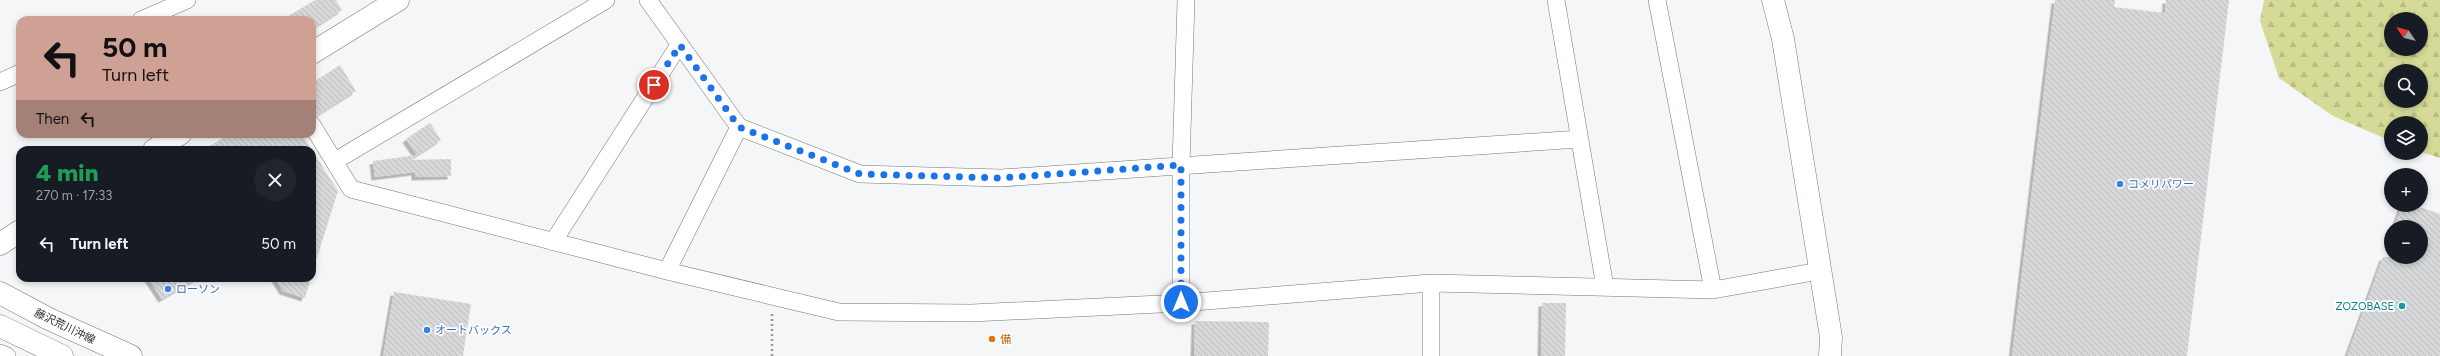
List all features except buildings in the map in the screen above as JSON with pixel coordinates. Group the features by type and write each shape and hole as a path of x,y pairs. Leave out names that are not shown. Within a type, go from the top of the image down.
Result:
{"main road":[{"path":"316,51 398,0"},
{"path":"1773,0 1783,40 1819,271 1831,337 1830,356"},
{"path":"160,146 174,138"},
{"path":"0,244 16,234"},
{"name":"藤沢荒川沖線","path":"0,293 68,328 131,356"},
{"path":"0,326 62,356"}],"street":[{"path":"150,16 187,0"},
{"path":"335,161 606,0"},
{"path":"648,0 739,127 860,174 1000,178 1580,139"},
{"path":"1181,302 1181,165 1186,0"},
{"path":"1556,0 1605,287"},
{"path":"1657,0 1713,290"},
{"path":"553,242 680,45"},
{"path":"0,82 16,75"},
{"path":"667,271 739,127"},
{"path":"316,131 351,189 667,271 839,312 972,313 1181,302 1432,283 1713,290 1819,271"},
{"path":"1432,283 1432,356"},
{"path":"0,353 7,356"}],"path":[{"path":"772,356 773,297"}],"green space":[{"path":"2264,0 2440,0 2440,158 2428,154 2428,116 2384,116 2384,138 2333,116 2279,78 2260,21"}],"place":[{"name":"コメリパワー","path":"2120,184"},
{"name":"ローソン","path":"168,289"},
{"name":"ZOZOBASE","path":"2402,306"},
{"name":"オートバックス","path":"427,330"},
{"name":"備","path":"992,339"}],"route":[{"path":"654,85 680,45 739,127 860,174 1000,178 1181,165 1181,302"}]}
